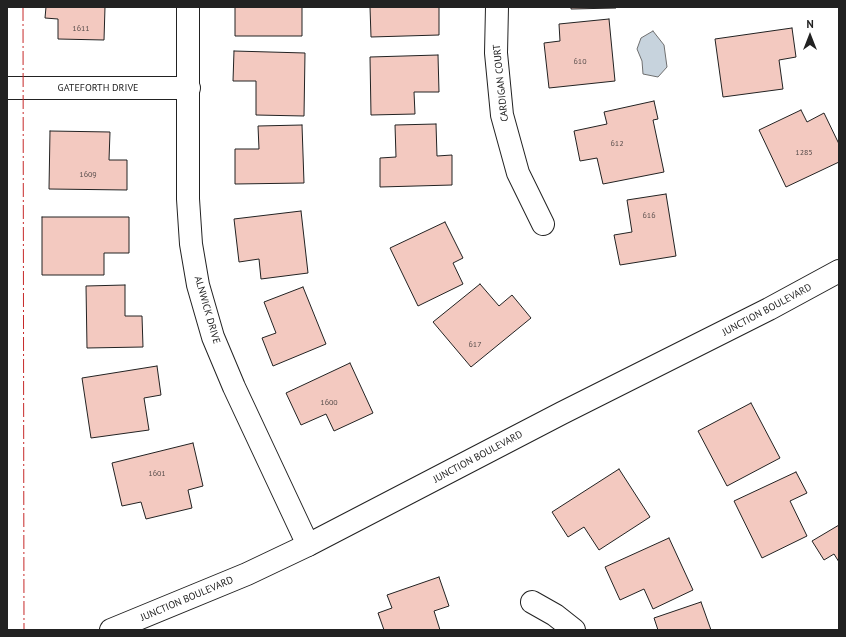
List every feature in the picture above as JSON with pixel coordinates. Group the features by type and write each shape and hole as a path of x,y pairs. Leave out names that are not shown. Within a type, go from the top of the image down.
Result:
{"street":[{"name":"ALNWICK DRIVE","path":"188,7 188,200 191,244 198,285 213,337 234,387 308,545"},
{"name":"CARDIGAN COURT","path":"496,7 496,52 502,115 518,173 543,224"},
{"name":"GATEFORTH DRIVE","path":"7,88 189,88"},
{"name":"JUNCTION BOULEVARD","path":"111,630 247,574 308,545 562,413 769,309 839,271"},
{"path":"532,602 555,615 574,630"}],"shaded area":[{"path":"653,31 664,45 667,67 658,77 643,74 642,61 637,49 641,38"}],"building":[{"path":"46,7 105,7 104,40 58,39 58,19 45,18"},
{"path":"235,7 302,7 302,36 235,36"},
{"path":"370,7 439,7 439,35 371,37"},
{"path":"571,7 616,7 616,8 571,9"},
{"path":"609,19 615,81 549,88 544,43 560,41 559,24"},
{"path":"792,28 796,57 779,60 783,89 723,97 715,39"},
{"path":"234,51 305,53 304,116 256,115 256,81 233,81"},
{"path":"438,55 439,92 414,92 415,114 371,115 370,57"},
{"path":"654,101 658,119 653,120 664,172 603,184 597,158 580,161 574,131 607,124 604,112"},
{"path":"801,110 807,122 824,113 839,144 839,162 786,187 759,130"},
{"path":"436,124 437,156 452,155 452,185 380,187 380,158 396,157 395,125"},
{"path":"302,125 304,183 235,184 235,149 259,149 258,126"},
{"path":"50,131 110,132 109,160 127,160 127,190 49,189"},
{"path":"666,194 676,256 620,265 614,235 632,232 627,200"},
{"path":"301,211 308,273 261,279 259,259 239,262 234,219"},
{"path":"42,217 129,217 129,253 104,253 104,275 42,275"},
{"path":"445,222 463,258 453,263 463,284 418,306 390,248"},
{"path":"480,284 499,306 512,295 531,318 471,367 433,322"},
{"path":"125,285 125,316 142,316 143,347 87,348 86,286"},
{"path":"303,287 326,344 273,366 262,338 276,333 264,302"},
{"path":"350,363 373,413 334,431 326,414 301,425 286,393"},
{"path":"157,366 161,395 144,398 149,430 91,438 82,378"},
{"path":"751,403 780,458 727,486 698,431"},
{"path":"193,443 203,486 188,490 192,508 146,519 141,502 122,506 112,463"},
{"path":"619,469 650,517 599,550 584,527 568,537 552,512"},
{"path":"796,472 807,493 790,501 807,536 762,558 734,501"},
{"path":"839,525 839,562 834,554 824,560 812,541"},
{"path":"669,538 693,590 653,609 644,589 620,600 605,567"},
{"path":"439,577 449,606 434,611 440,630 384,630 378,613 392,608 387,595"},
{"path":"701,602 711,630 658,630 654,618"}],"power":[{"path":"23,7 24,630"}]}
